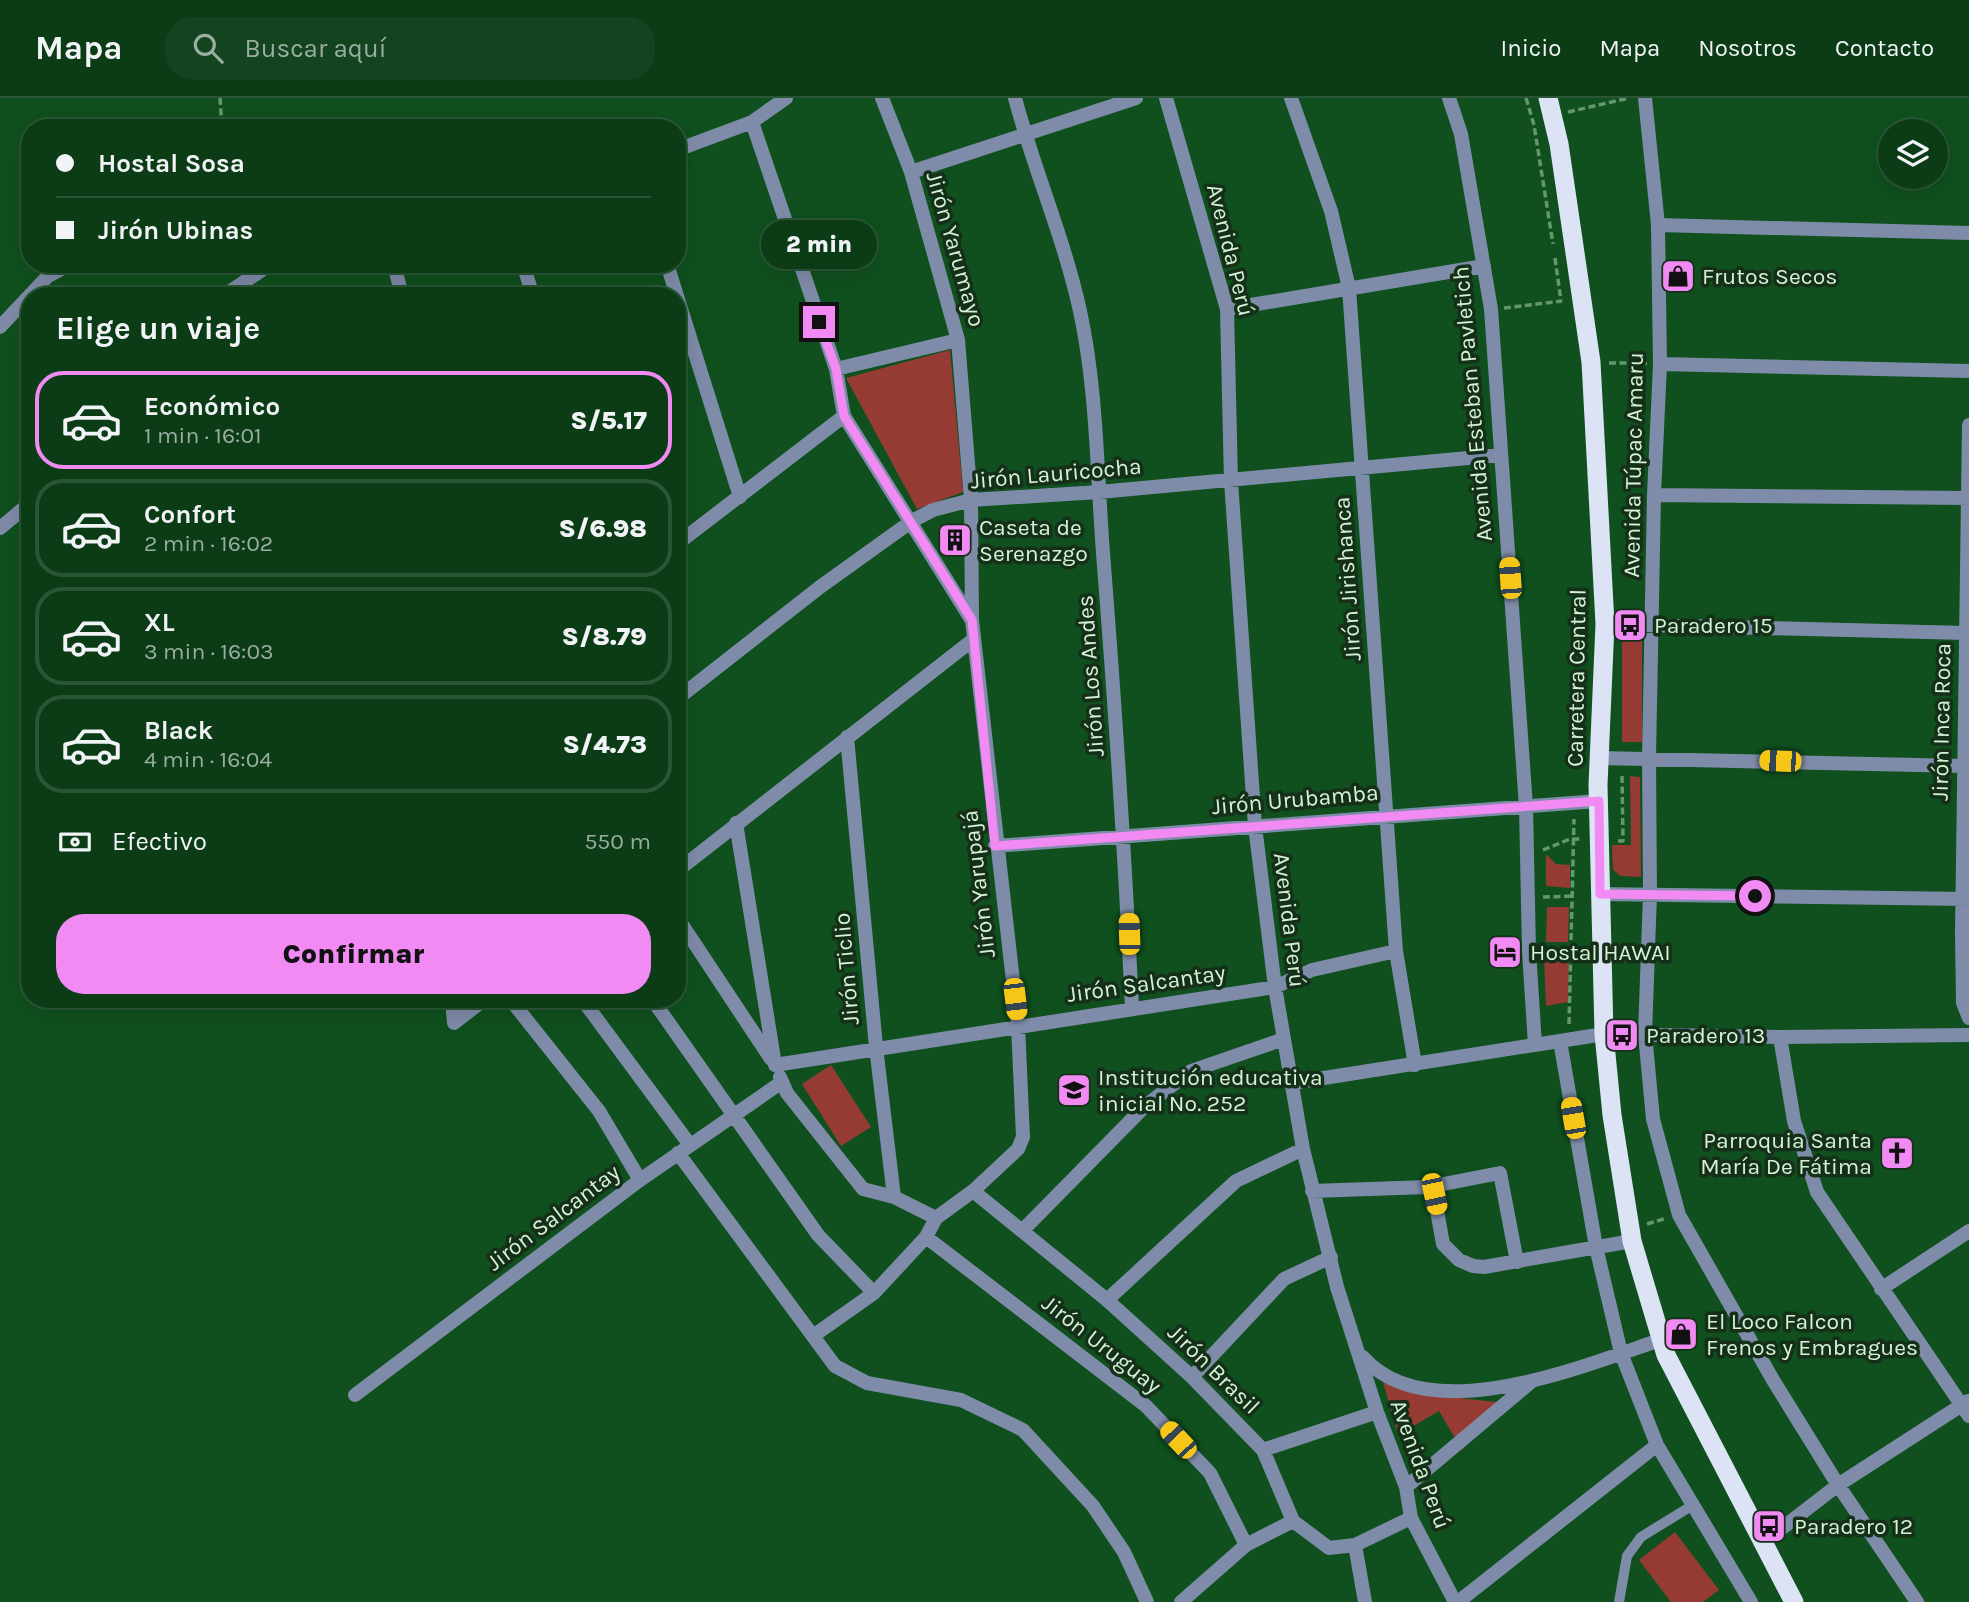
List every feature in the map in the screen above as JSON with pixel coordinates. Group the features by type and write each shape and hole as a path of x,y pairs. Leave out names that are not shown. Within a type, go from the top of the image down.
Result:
{"highway":[{"name":"Carretera Central","path":"1551,107 1591,362 1605,624 1599,801 1604,1034 1612,1115 1631,1235 1660,1340 1792,1601"}],"street":[{"path":"686,147 752,122 786,98"},
{"name":"Jirón Yarumayo","path":"882,98 911,172 958,340 971,500"},
{"name":"Jirón Los Andes","path":"1015,98 1025,136 1066,255 1081,313 1099,492 1125,835 1132,1009"},
{"path":"911,172 1136,98"},
{"name":"Avenida Perú","path":"1166,98 1227,309 1231,481 1255,826 1275,987 1303,1149 1337,1287 1377,1412 1406,1487 1411,1518 1457,1602"},
{"name":"Jirón Jirishanca","path":"1291,98 1331,211 1349,288 1396,951 1415,1065"},
{"name":"Avenida Esteban Pavletich","path":"1449,98 1461,134 1491,309 1526,807 1529,951 1535,1045"},
{"name":"Avenida Túpac Amaru","path":"1645,98 1658,225 1660,364 1654,495 1649,757 1650,894 1645,1034 1653,1119 1679,1215 1773,1380 1838,1485 1917,1602"},
{"path":"752,122 836,369 844,416 972,620"},
{"path":"1658,225 1969,233"},
{"path":"1227,309 1484,265"},
{"path":"38,287 54,273"},
{"path":"236,287 258,273"},
{"path":"0,327 21,305"},
{"path":"686,325 740,498"},
{"path":"836,369 958,340"},
{"path":"1660,364 1969,371"},
{"path":"686,537 844,416"},
{"name":"Jirón Inca Roca","path":"1969,425 1963,766 1966,899 1963,1003 1969,1018"},
{"name":"Jirón Lauricocha","path":"686,692 820,587 912,521 933,510 971,500 1231,481 1501,455"},
{"path":"1654,495 1968,498"},
{"name":"Jirón Yarupajá","path":"813,1335 874,1293 926,1237 936,1218 973,1191 1018,1149 1023,1137 1018,1025 995,846 972,620 971,500"},
{"path":"0,528 21,510"},
{"path":"1605,624 1965,633"},
{"path":"686,864 974,639"},
{"name":"Jirón Ticlio","path":"848,737 876,1047 894,1197"},
{"path":"1600,758 1963,766"},
{"name":"Jirón Urubamba","path":"995,846 1599,801"},
{"path":"736,823 775,1065 787,1093 863,1189 894,1197 936,1218"},
{"path":"1600,894 1966,899"},
{"path":"686,931 775,1065"},
{"name":"Jirón Salcantay","path":"775,1065 876,1047 1275,987 1311,970 1396,951"},
{"path":"453,1008 454,1023 473,1008"},
{"path":"517,1008 599,1111 640,1180"},
{"path":"588,1008 835,1366 867,1383 961,1400 1023,1430 1093,1506 1124,1552 1147,1602"},
{"path":"658,1008 733,1118 818,1235 874,1293"},
{"path":"1292,1083 1604,1034 1780,1037 1969,1035"},
{"path":"1763,1542 1838,1485 1966,1407 1881,1289 1817,1192 1794,1121 1780,1037"},
{"path":"1023,1230 1145,1106 1191,1071 1284,1039"},
{"path":"1564,1041 1596,1247 1621,1353 1657,1445 1751,1602"},
{"name":"Jirón Salcantay","path":"355,1395 640,1180 782,1083"},
{"path":"1107,1300 1236,1181 1303,1149"},
{"path":"1312,1191 1428,1187 1500,1173 1517,1262"},
{"path":"1428,1187 1434,1194 1443,1244 1459,1260 1484,1268 1596,1247 1631,1235"},
{"name":"Jirón Brasil","path":"973,1191 1107,1300 1192,1377 1264,1450 1293,1521"},
{"path":"1881,1289 1969,1231"},
{"name":"Jirón Uruguay","path":"926,1237 1146,1406 1209,1473 1246,1545"},
{"path":"1192,1377 1284,1279 1331,1257"},
{"path":"1359,1352 1375,1371 1407,1385 1452,1392 1488,1389 1535,1378 1660,1340"},
{"path":"1406,1487 1535,1378"},
{"path":"1264,1450 1377,1412"},
{"path":"1457,1602 1657,1445"},
{"path":"1181,1602 1246,1545 1293,1521 1329,1548 1355,1545 1411,1518"},
{"path":"1355,1545 1365,1602"}],"lane":[{"path":"1619,1602 1627,1556 1641,1537 1693,1505"}],"path":[{"path":"220,98 221,119"},
{"path":"1491,309 1562,301 1534,125 1526,98"},
{"path":"1551,107 1630,98"},
{"path":"1591,362 1660,364"},
{"path":"1564,1041 1571,949 1574,803"},
{"path":"1529,897 1572,896"},
{"path":"1529,951 1571,949"},
{"path":"1631,1235 1679,1215"}],"shaded area":[{"path":"950,350 963,492 917,509 846,378"},
{"path":"1622,638 1642,639 1642,742 1622,742"},
{"path":"1630,776 1640,777 1641,877 1621,876 1613,870 1612,845 1631,845"},
{"path":"1546,854 1556,864 1570,865 1570,888 1546,886"},
{"path":"1547,907 1569,907 1568,942 1546,942"},
{"path":"1544,956 1569,956 1568,1002 1546,1006"},
{"path":"831,1065 871,1127 841,1146 802,1084"},
{"path":"1382,1378 1441,1396 1505,1403 1462,1450 1439,1411 1398,1435"},
{"path":"1675,1532 1719,1590 1703,1602 1671,1602 1639,1560"}],"place":[{"name":"Frutos Secos","path":"1678,276"},
{"name":"Caseta de Serenazgo","path":"955,540"},
{"name":"Paradero 15","path":"1630,625"},
{"name":"Hostal HAWAI","path":"1505,952"},
{"name":"Paradero 13","path":"1622,1035"},
{"name":"Institución educativa inicial No. 252","path":"1074,1090"},
{"name":"Parroquia Santa María De Fátima","path":"1897,1153"},
{"name":"El Loco Falcon Frenos y Embragues","path":"1681,1334"},
{"name":"Paradero 12","path":"1769,1526"}],"route":[{"path":"819,322 836,369 844,416 972,620 995,846 1599,801 1600,894 1755,896"}]}
